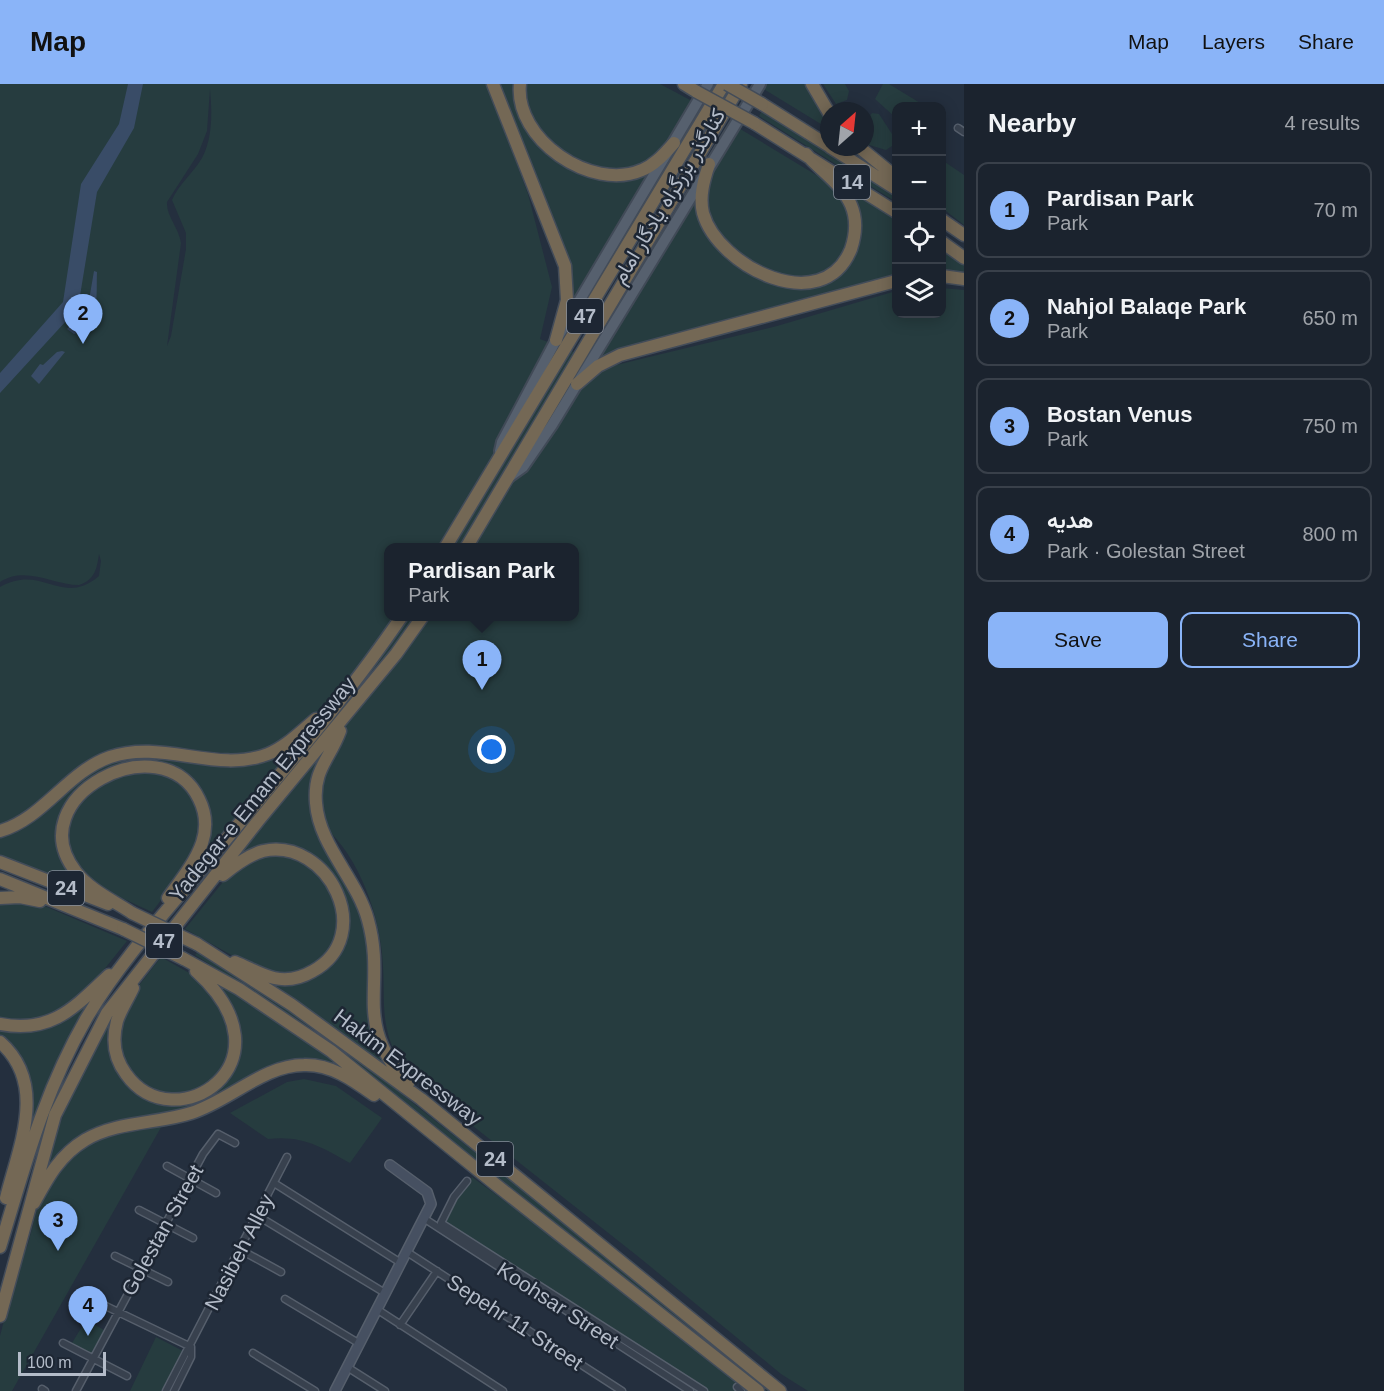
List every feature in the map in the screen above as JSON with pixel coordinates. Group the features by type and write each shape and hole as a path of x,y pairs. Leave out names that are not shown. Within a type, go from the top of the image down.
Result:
{"highway":[{"path":"493,84 565,267 567,300 556,340"},
{"path":"520,84 522,112 531,129 552,149 591,170 620,175 643,170 659,159 674,143"},
{"name":"14","path":"684,84 806,154 894,210"},
{"name":"14","path":"726,84 820,141"},
{"name":"47","path":"448,543 726,84"},
{"name":"47","path":"469,543 741,84"},
{"path":"812,84 823,102"},
{"path":"709,164 701,201 706,221 719,242 740,260 765,275 804,283 822,279 844,261 853,243 855,225 851,206 841,188 824,174 806,154"},
{"name":"14","path":"844,156 892,186"},
{"path":"870,156 892,173"},
{"path":"946,223 964,236"},
{"path":"946,245 964,258"},
{"path":"946,277 964,279"},
{"path":"577,384 598,366 620,355 892,281"},
{"name":"Yadegar-e Emam Expressway","path":"0,1247 31,1139 48,1095 87,1018 128,958 330,710 398,621"},
{"name":"Yadegar-e Emam Expressway","path":"0,1316 35,1180 59,1105 103,1020 258,821 345,718 419,621"},
{"path":"0,831 34,814 80,774 106,758 147,750 222,761 254,759 280,748 330,710"},
{"path":"345,718 318,776 318,815 327,840 353,884 368,920 372,947 374,1011 379,1043 390,1063 422,1099"},
{"path":"132,913 91,886 77,873 66,856 63,825 74,802 95,782 123,770 159,768 179,776 193,789 202,806 205,824 200,849 166,900 160,918"},
{"path":"197,944 261,974 293,978 309,974 327,961 340,942 344,929 342,904 334,884 321,868 298,854 276,850 255,854 208,886"},
{"name":"Hakim Expressway","path":"0,862 132,913 197,944 292,1005 422,1099 780,1391"},
{"name":"Hakim Expressway","path":"0,879 85,912 184,959 239,989 307,1034 758,1391"},
{"path":"0,898 31,898 85,912"},
{"path":"0,1024 33,1026 63,1016 128,958"},
{"path":"143,967 117,1022 115,1041 118,1061 130,1080 147,1092 167,1099 189,1098 210,1089 221,1078 232,1060 236,1034 232,1018 221,996 184,959"},
{"path":"0,1042 18,1062 28,1096 24,1124 0,1224"},
{"path":"27,1217 50,1173 66,1155 87,1139 122,1127 191,1113 272,1071 294,1065 319,1066 352,1080 495,1184"}],"main road":[{"name":"کنارگذر بزرگراه یادگار امام","path":"498,463 502,442 556,340 708,84"},
{"name":"کنارگذر بزرگراه یادگار امام","path":"509,477 523,467 577,384 709,164 760,84"}],"street":[{"name":"Golestan Street","path":"76,1391 165,1224 218,1134 234,1143"},
{"name":"Nasibeh Alley","path":"166,1391 184,1354 191,1347 287,1157"},
{"path":"335,1391 425,1218 430,1204 429,1196 390,1165"},
{"path":"167,1166 216,1193"},
{"path":"467,1181 454,1197 441,1223 704,1391"},
{"path":"274,1183 401,1263"},
{"path":"140,1210 193,1238"},
{"path":"258,1216 386,1293"},
{"name":"Koohsar Street","path":"425,1218 690,1391"},
{"path":"239,1249 281,1272"},
{"name":"Sepehr 11 Street","path":"407,1252 622,1391"},
{"path":"115,1256 168,1282"},
{"path":"400,1325 436,1271"},
{"path":"89,1298 116,1314 191,1347"},
{"path":"285,1299 360,1344"},
{"path":"378,1310 503,1391"},
{"path":"63,1343 126,1376"},
{"name":"Nasibeh Alley","path":"174,1391 191,1357 191,1347"},
{"path":"253,1353 315,1391"},
{"path":"347,1368 385,1391"},
{"path":"369,1391 373,1383"}],"green space":[{"path":"0,84 487,84 528,194 552,287 540,339 595,360 699,183 700,210 712,236 732,258 757,275 785,284 812,284 836,273 853,249 857,222 852,205 838,181 892,217 892,278 638,347 600,361 612,366 777,326 892,292 892,318 946,318 946,288 964,290 964,1391 808,1391 781,1374 640,1258 406,1073 390,1041 387,1027 382,953 369,898 353,862 330,832 316,820 330,857 353,895 364,920 369,947 373,1031 376,1044 391,1071 297,1003 237,965 270,980 292,982 303,979 319,972 337,954 345,933 346,911 339,889 326,870 308,855 286,847 262,848 247,854 226,869 285,797 265,783 168,903 187,875 202,846 207,816 203,800 193,785 169,767 141,764 113,773 89,790 72,814 67,842 78,871 107,898 0,857 0,834 31,819 85,775 115,759 147,754 209,764 239,764 224,753 152,746 121,750 90,763 27,815 0,826 0,587 15,581 28,580 62,587 74,588 86,585 99,576 101,561 99,554 92,577 79,585 19,575 0,582","holes":["210,89 211,124 206,150 202,158 172,200 186,233 186,249 171,336 167,346 181,243 168,212 167,202 198,154 207,131"]},
{"path":"496,84 518,84 520,114 584,171 655,168 561,330 571,300"},
{"path":"522,84 660,84 692,101 662,154 628,171 596,168 559,151 528,118"},
{"path":"764,84 809,84 820,103 820,123 762,88"},
{"path":"823,84 845,84 849,91 847,100 835,102"},
{"path":"883,84 889,84 918,102 892,102 892,114 875,99"},
{"path":"762,111 820,147 820,154 759,116"},
{"path":"874,113 879,114 892,134 892,146 886,150 874,146"},
{"path":"737,127 836,187 853,222 845,255 821,277 795,280 740,258 708,220 705,185"},
{"path":"823,156 835,156 892,192 892,199"},
{"path":"946,163 964,175 964,225 946,211"},
{"path":"946,253 964,265 964,276 946,274"},
{"path":"159,772 183,785 196,801 200,819 198,838 190,857 152,912 100,888 85,877 68,850 67,826 87,793 124,773"},
{"path":"276,854 306,861 329,884 340,923 332,950 305,971 281,975 242,961 185,929 227,877 254,858"},
{"path":"0,901 35,902 127,941 78,1002 32,1023 0,1021"},
{"path":"197,953 280,1002 368,1067 773,1391 767,1391 312,1029 195,955"},
{"path":"161,957 191,974 225,1010 231,1051 217,1078 186,1095 152,1091 124,1066 118,1033 136,989"},
{"path":"205,974 289,1026 384,1099 310,1061 203,1105 90,1134 35,1196 53,1142 84,1067 126,994 111,1043 145,1096 208,1094 239,1034 232,1009"},
{"path":"102,985 52,1072 30,1128 30,1106 0,1039 0,1027 26,1030"},
{"path":"304,1079 336,1086 382,1118 350,1163 321,1147 302,1141 268,1139 230,1113 287,1082"},
{"path":"164,1122 12,1391 0,1391 0,1336 16,1274 28,1244 38,1205 52,1174 95,1138"},
{"path":"472,1177 583,1258 750,1391 704,1391 562,1300 437,1227"},
{"path":"86,1320 104,1330 91,1354 72,1343"},
{"path":"156,1337 183,1351 163,1391 130,1391"}],"water":[{"path":"128,84 143,84 134,128 97,192 78,308 0,393 0,373 63,302 81,184 119,124"},
{"path":"94,271 97,272 97,290 93,317 83,330 74,334 67,329 88,306"},
{"path":"57,352 65,352 39,384 31,376 40,364 43,365"}],"place":[{"name":"Nahjol Balaqe Park","path":"83,344"},
{"name":"Pardisan Park","path":"482,690"},
{"name":"Bostan Venus","path":"58,1251"},
{"name":"هدیه","path":"88,1336"}]}
